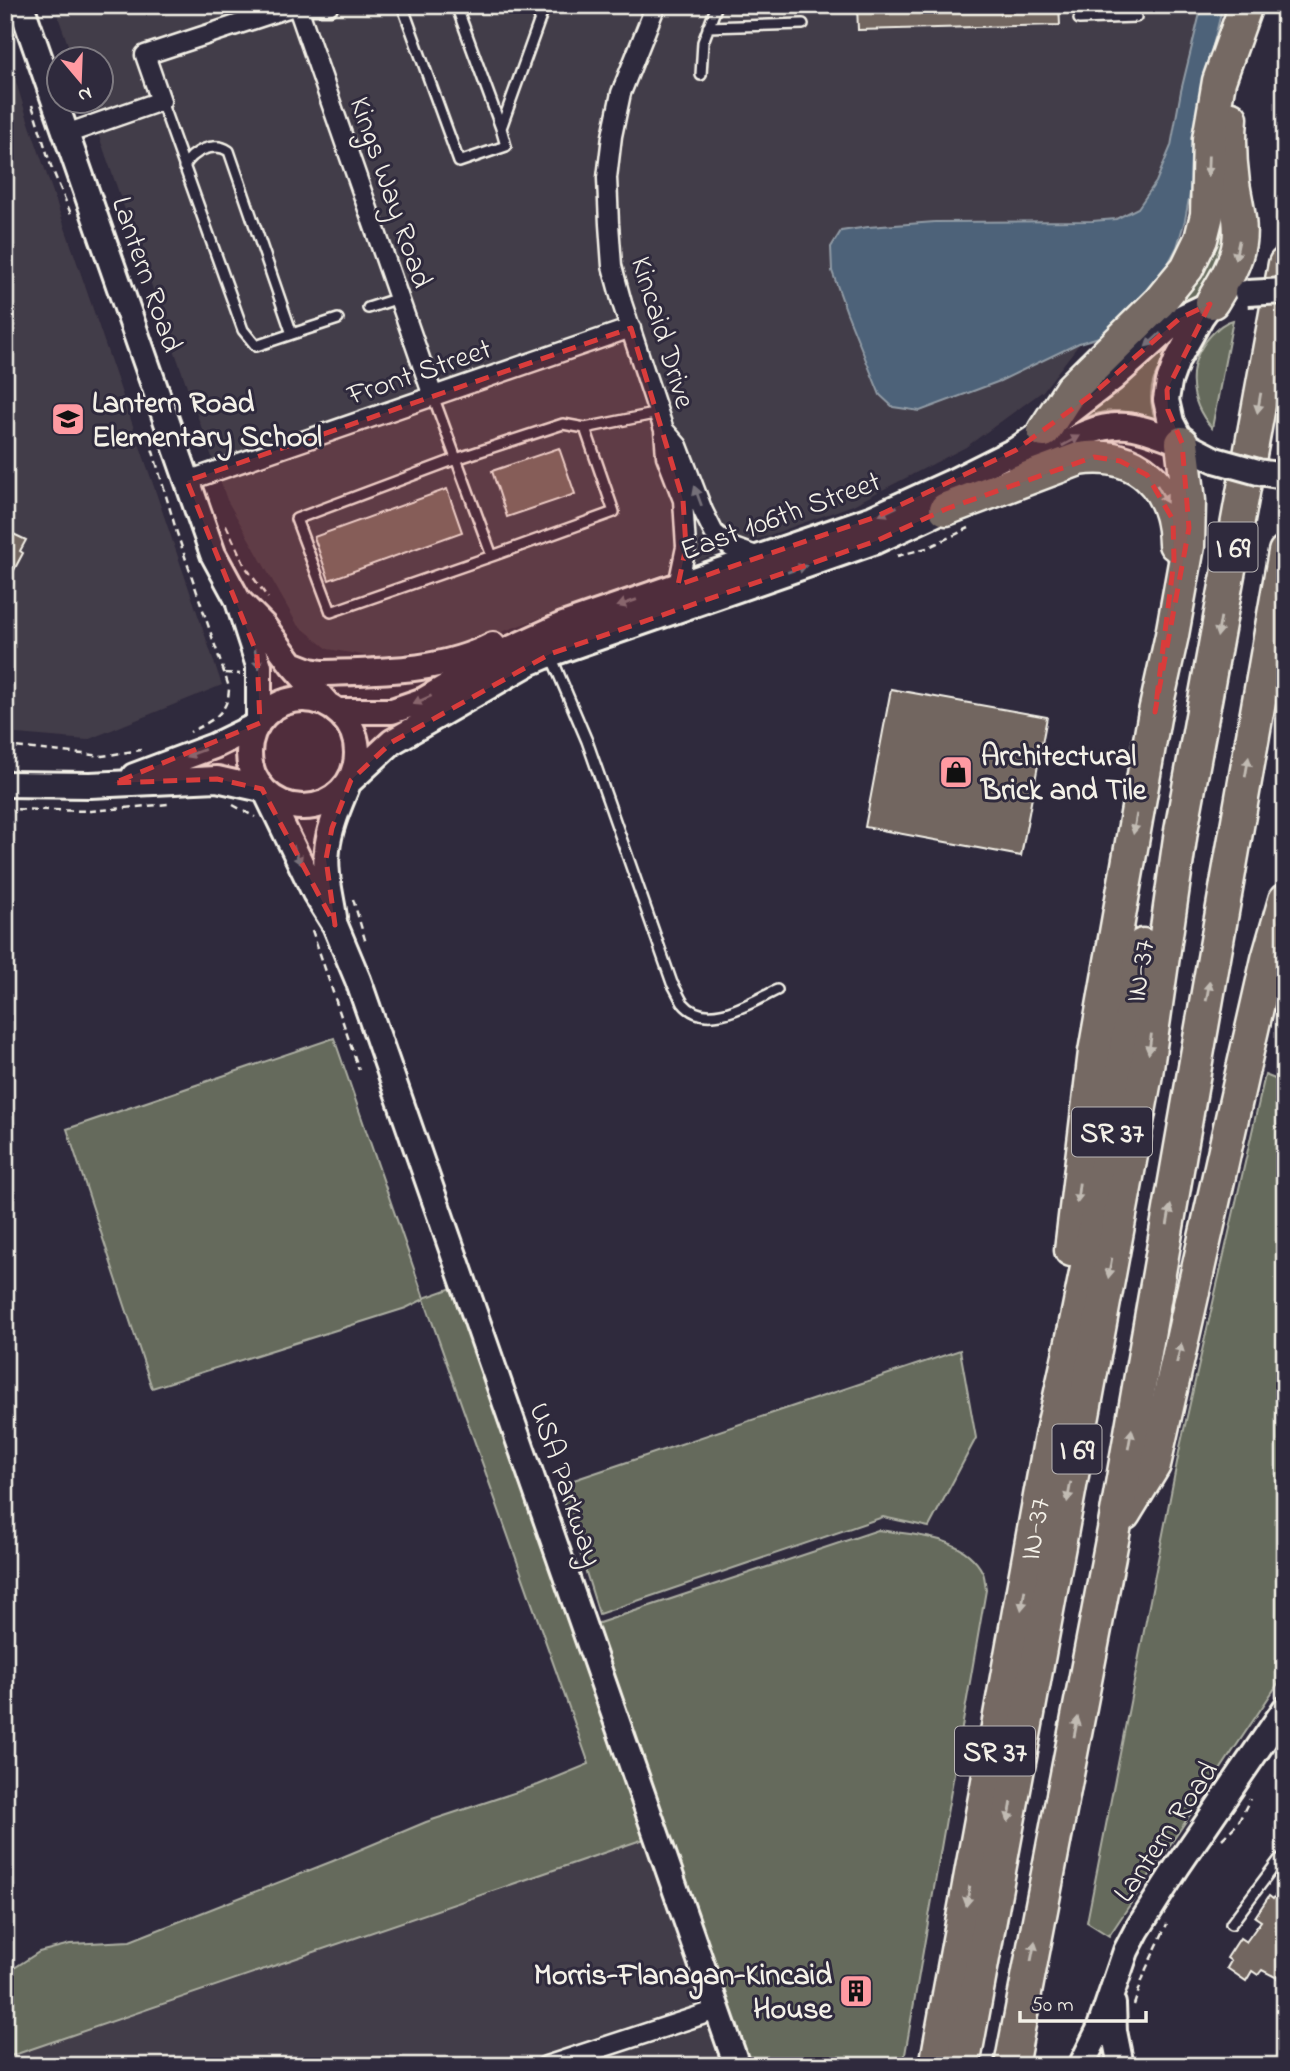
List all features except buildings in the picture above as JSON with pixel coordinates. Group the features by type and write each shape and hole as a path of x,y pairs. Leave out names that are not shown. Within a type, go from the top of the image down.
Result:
{"highway":[{"path":"1044,431 1071,389 1165,295 1186,268 1201,239 1207,215 1209,139 1219,81 1246,5"},
{"path":"1211,303 1234,261 1239,243 1240,227 1229,138 1236,76 1256,5"},
{"name":"I 69","path":"963,2066 1146,1074 1181,831 1285,264"},
{"path":"1051,1436 1057,1360 1095,1052 1155,712 1188,546 1189,501 1181,442"},
{"path":"946,509 1060,465 1094,457 1129,464 1155,482 1170,508 1175,545 1155,712"},
{"name":"I 69","path":"1011,2066 1114,1530 1285,552"},
{"name":"IN-37","path":"936,2066 1051,1436 1075,1334 1150,903 1181,831"},
{"path":"1114,1530 1154,1465 1268,959 1285,900"}],"main road":[{"name":"Lantern Road","path":"21,5 213,554 238,600 259,666 258,723"},
{"name":"East 106th Street","path":"332,707 392,711 424,700 508,650 563,625 873,518 1016,450 1103,386 1187,313 1247,293 1285,291"},
{"path":"1181,442 1168,410 1167,390 1180,353 1211,303"},
{"name":"East 106th Street","path":"349,782 392,742 529,663 876,541 946,509 1081,435 1100,428 1110,425 1132,426 1181,442 1215,460 1258,472 1285,476"},
{"name":"Lantern Road","path":"238,600 264,625 292,664 332,707"},
{"path":"292,664 322,673 430,666 478,653 532,626 563,625"},
{"path":"5,784 114,783 217,779 264,792 291,807 309,807 327,802 349,782 357,762 357,743 350,725 332,707 309,699 290,701 273,708 258,723 214,746 114,783"},
{"path":"258,723 249,743 248,753 252,772 264,792"},
{"name":"USA Parkway","path":"335,925 327,870 327,850 331,828 349,782"},
{"name":"USA Parkway","path":"264,792 315,893 335,925 358,980 737,2066"},
{"name":"Lantern Road","path":"1080,2066 1096,2037 1126,1951 1145,1915 1285,1709"},
{"name":"Lantern Road","path":"1112,1996 1115,2040 1121,2066"}],"street":[{"path":"66,134 161,101 145,55 297,5 329,5"},
{"name":"Kings Way Road","path":"297,5 433,397"},
{"name":"Kincaid Drive","path":"656,5 621,93 607,178 612,266 662,421 666,456 683,500 686,547 678,585"},
{"name":"Front Street","path":"187,481 631,328"},
{"name":"Kincaid Drive","path":"662,421 678,446 714,533 731,547 759,557"},
{"path":"546,2066 717,2010"}],"lane":[{"path":"402,5 459,162 506,146 456,5"},
{"path":"501,128 545,5"},
{"path":"701,75 703,42 717,5"},
{"path":"1079,19 1136,17"},
{"path":"708,27 803,24"},
{"path":"161,101 243,330 256,346 338,319"},
{"path":"184,167 191,157 207,149 223,147 229,151 292,334"},
{"path":"368,309 399,298"},
{"path":"433,397 492,556"},
{"path":"585,428 614,512 331,612 296,519 456,459 563,424 585,428 662,421"},
{"path":"550,654 587,741 672,983 683,1002 694,1012 716,1015 777,990"},
{"path":"1231,1924 1279,1860 1285,1856"}],"path":[{"path":"38,126 72,217"},
{"path":"149,437 177,534 229,687 226,707 214,718 184,734"},
{"path":"224,520 245,566 271,604"},
{"path":"225,674 246,674"},
{"path":"5,746 102,756 149,748"},
{"path":"5,809 91,811 170,803"},
{"path":"228,803 242,808 258,819"},
{"path":"351,894 366,944"},
{"path":"310,925 359,1070"},
{"path":"1221,1840 1238,1823 1254,1791"},
{"path":"1133,2015 1146,1969 1171,1916"}],"highlighted area":[{"path":"1210,304 1167,390 1168,410 1182,443 1189,528 1155,712 1174,560 1173,520 1147,475 1120,461 1094,457 946,509 876,541 550,654 392,742 351,780 332,828 326,859 335,925 262,789 217,779 114,783 260,723 257,654 187,481 631,328 683,500 686,547 678,585 873,518 1016,450 1094,393 1180,318"}],"shaded area":[{"path":"54,5 1225,5 1147,256 1043,391 966,447 853,505 496,634 439,648 374,657 328,649 297,624 227,500 92,116 116,116 116,46 68,46"},
{"name":"Lantern Road Elementary School","path":"5,47 222,685 87,740 5,733"},
{"path":"644,1839 656,1864 727,2066 5,2066 5,2058"}],"green space":[{"path":"1220,170 1225,249 1202,292 1173,307 1134,337"},
{"path":"1233,320 1212,428 1194,394 1194,370 1197,358 1211,335"},
{"path":"1170,344 1173,348 1161,365 1152,389 1155,419 1107,411 1077,422 1076,420"},
{"path":"334,1038 424,1298 452,1288 618,1758 644,1839 5,2058 5,1974 39,1952 70,1944 130,1941 426,1822 538,1785 589,1764 424,1299 406,1308 152,1388 67,1129"},
{"path":"1265,1075 1285,1083 1285,1673 1109,1936 1087,1922 1180,1447"},
{"path":"960,1350 976,1438 929,1527 883,1517 599,1614 559,1485"},
{"path":"878,1530 937,1539 964,1551 975,1560 983,1573 986,1590 903,2066 750,2066 596,1624"}],"water":[{"path":"1202,5 1223,5 1196,115 1190,193 1185,220 1177,247 1161,277 1109,334 1079,343 1000,381 920,411 893,407 880,395 832,271 831,247 841,231 935,222 1092,221 1116,219 1138,208 1156,182 1171,146"}],"place":[{"name":"Lantern Road Elementary School","path":"68,419"},
{"name":"Architectural Brick and Tile","path":"956,772"},
{"name":"Morris-Flanagan-Kincaid House","path":"856,1991"}]}
